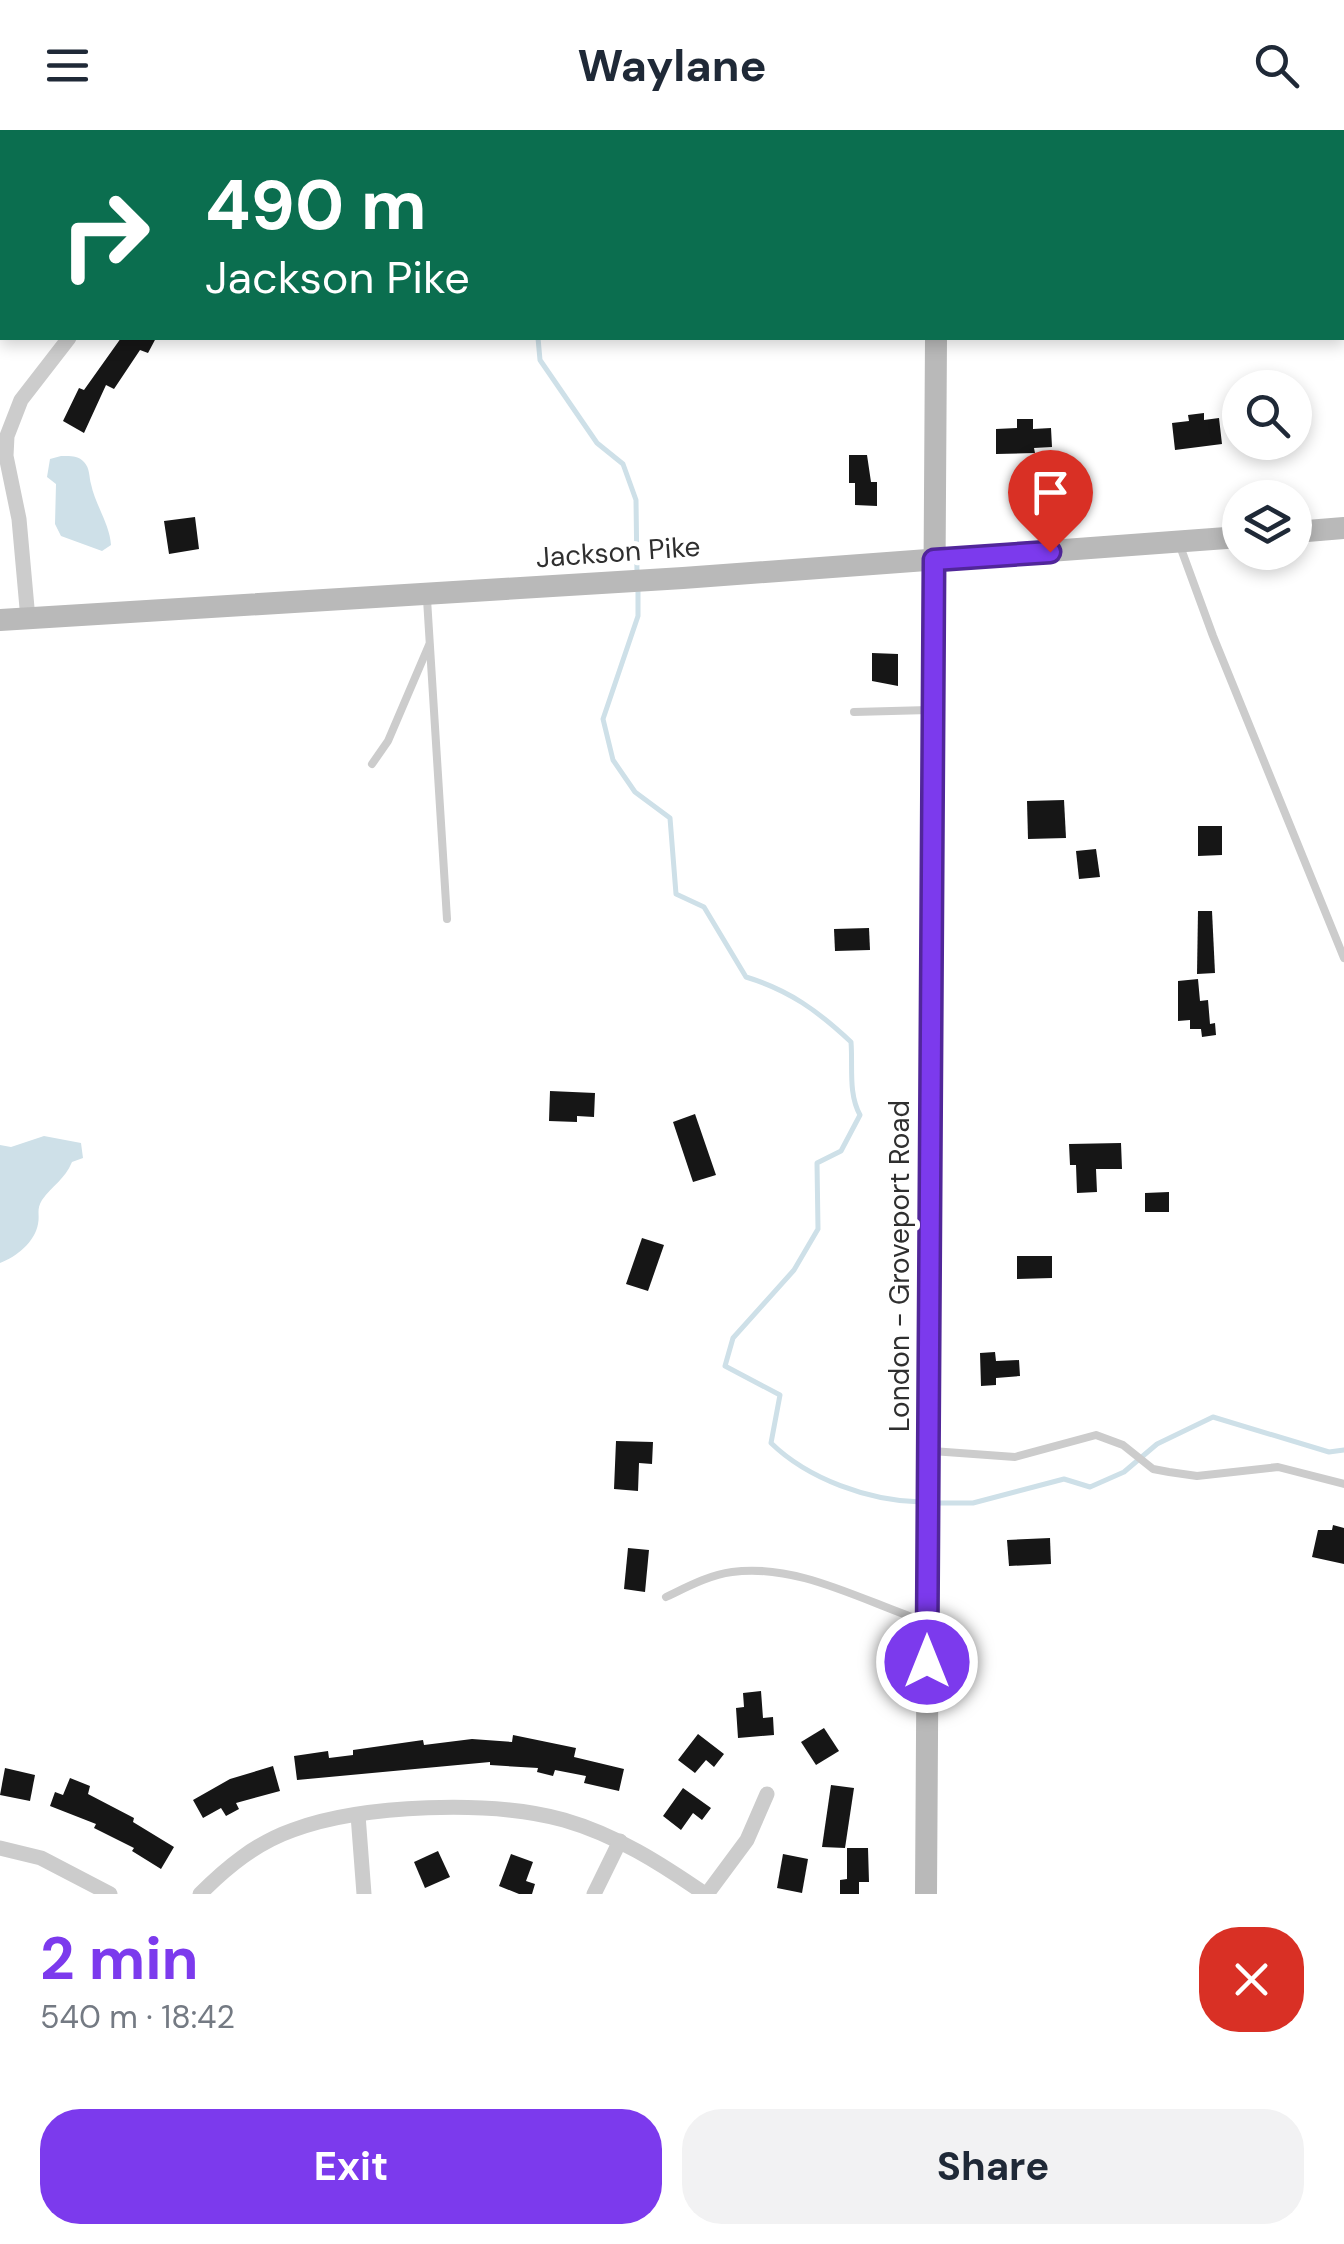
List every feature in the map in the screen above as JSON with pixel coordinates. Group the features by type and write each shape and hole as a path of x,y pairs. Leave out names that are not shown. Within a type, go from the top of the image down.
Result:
{"main road":[{"name":"London - Groveport Road","path":"926,1894 936,340"},
{"path":"1312,531 1344,528"},
{"name":"Jackson Pike","path":"0,620 683,578 1222,538"}],"street":[{"path":"28,618 20,519 6,456 7,436 27,390 67,340"},
{"path":"200,1894 238,1858 293,1830 358,1815 503,1808 563,1820 620,1841 706,1894 746,1840 767,1794"},
{"path":"358,1815 364,1894"},
{"path":"594,1894 620,1841"},
{"path":"0,1848 42,1858 110,1894"}],"lane":[{"path":"1178,542 1212,636 1344,958"},
{"path":"426,594 447,919"},
{"path":"372,764 388,741 430,641"},
{"path":"854,712 933,710"},
{"path":"928,1456 1015,1456 1096,1435 1129,1450 1153,1469 1196,1476 1278,1467 1344,1484"},
{"path":"666,1597 706,1578 761,1570 826,1586 927,1622"}],"shaded area":[{"path":"79,458 87,467 110,537 111,545 102,551 61,536 55,524 56,484 47,477 50,459"},
{"path":"44,1136 81,1143 83,1158 72,1162 42,1200 36,1231 29,1243 0,1263 0,1145 11,1147"}],"building":[{"path":"120,340 155,340 148,353 140,350 114,389 106,385 84,433 63,421 79,388 84,390"},
{"path":"1204,413 1204,420 1219,418 1222,444 1175,450 1172,423 1189,421 1188,415"},
{"path":"1017,419 1033,419 1033,429 1051,428 1052,447 1034,448 1035,453 996,454 996,429 1017,428"},
{"path":"849,455 867,455 871,482 877,482 877,506 855,505 855,483 849,483"},
{"path":"195,517 199,549 169,554 164,521"},
{"path":"872,653 898,654 898,686 872,681"},
{"path":"1064,800 1066,838 1028,839 1027,801"},
{"path":"1198,826 1222,826 1222,855 1198,856"},
{"path":"1096,849 1100,877 1079,879 1076,851"},
{"path":"1198,911 1212,911 1215,973 1197,974"},
{"path":"869,928 870,950 835,951 834,929"},
{"path":"1198,979 1200,1001 1208,1000 1210,1024 1215,1023 1216,1035 1202,1037 1201,1029 1190,1029 1190,1020 1178,1021 1178,981"},
{"path":"550,1091 595,1093 594,1117 577,1116 577,1122 549,1121"},
{"path":"695,1114 716,1175 693,1182 673,1122"},
{"path":"1121,1143 1122,1169 1096,1169 1097,1192 1077,1193 1076,1165 1070,1165 1069,1144"},
{"path":"1169,1192 1169,1212 1145,1212 1145,1193"},
{"path":"642,1238 664,1245 648,1291 626,1284"},
{"path":"1017,1256 1052,1256 1052,1278 1017,1279"},
{"path":"995,1352 996,1361 1019,1360 1020,1376 996,1378 996,1385 981,1386 980,1353"},
{"path":"616,1441 653,1442 652,1464 639,1463 638,1491 614,1489"},
{"path":"1333,1525 1344,1528 1344,1564 1312,1557 1318,1530 1332,1530"},
{"path":"1050,1538 1051,1564 1009,1566 1007,1540"},
{"path":"628,1548 649,1550 645,1592 624,1589"},
{"path":"761,1691 763,1718 773,1717 774,1735 738,1738 736,1708 744,1707 743,1693"},
{"path":"824,1728 839,1751 816,1765 801,1742"},
{"path":"698,1734 724,1754 714,1767 706,1760 695,1773 678,1760"},
{"path":"513,1735 576,1748 574,1757 624,1769 619,1791 584,1783 586,1776 555,1770 553,1776 537,1772 538,1768 490,1762 297,1780 294,1756 328,1751 329,1758 353,1755 353,1750 423,1740 424,1745 472,1739 512,1742"},
{"path":"273,1766 280,1791 236,1803 239,1809 226,1816 221,1808 203,1818 193,1800 230,1779"},
{"path":"5,1768 35,1775 30,1801 0,1795"},
{"path":"70,1778 90,1786 88,1794 134,1818 133,1822 174,1847 161,1869 132,1851 134,1848 94,1828 96,1824 50,1806 55,1792 63,1795"},
{"path":"831,1785 854,1788 845,1848 822,1847"},
{"path":"683,1788 711,1808 702,1820 693,1813 681,1830 663,1816"},
{"path":"847,1848 868,1848 869,1882 859,1882 859,1894 840,1894 840,1880 847,1879"},
{"path":"438,1851 450,1877 425,1888 414,1862"},
{"path":"511,1854 533,1862 526,1881 535,1884 532,1894 519,1894 499,1886"},
{"path":"783,1854 808,1859 802,1893 777,1888"}],"waterway":[{"path":"538,340 540,360 597,443 623,464 636,500 637,574"},
{"path":"638,585 638,616 603,719 613,760 635,792 670,818 676,894 704,907 746,977 802,1003 851,1042 852,1089 860,1115 841,1151 817,1163 818,1229 794,1270 733,1338 725,1366 780,1395 771,1443 786,1456 840,1486 921,1502"},
{"path":"937,1503 973,1503 1064,1479 1090,1487 1124,1472 1157,1444 1213,1417 1329,1452 1344,1450"}],"route":[{"path":"927,1662 934,560 1050,552"}]}
